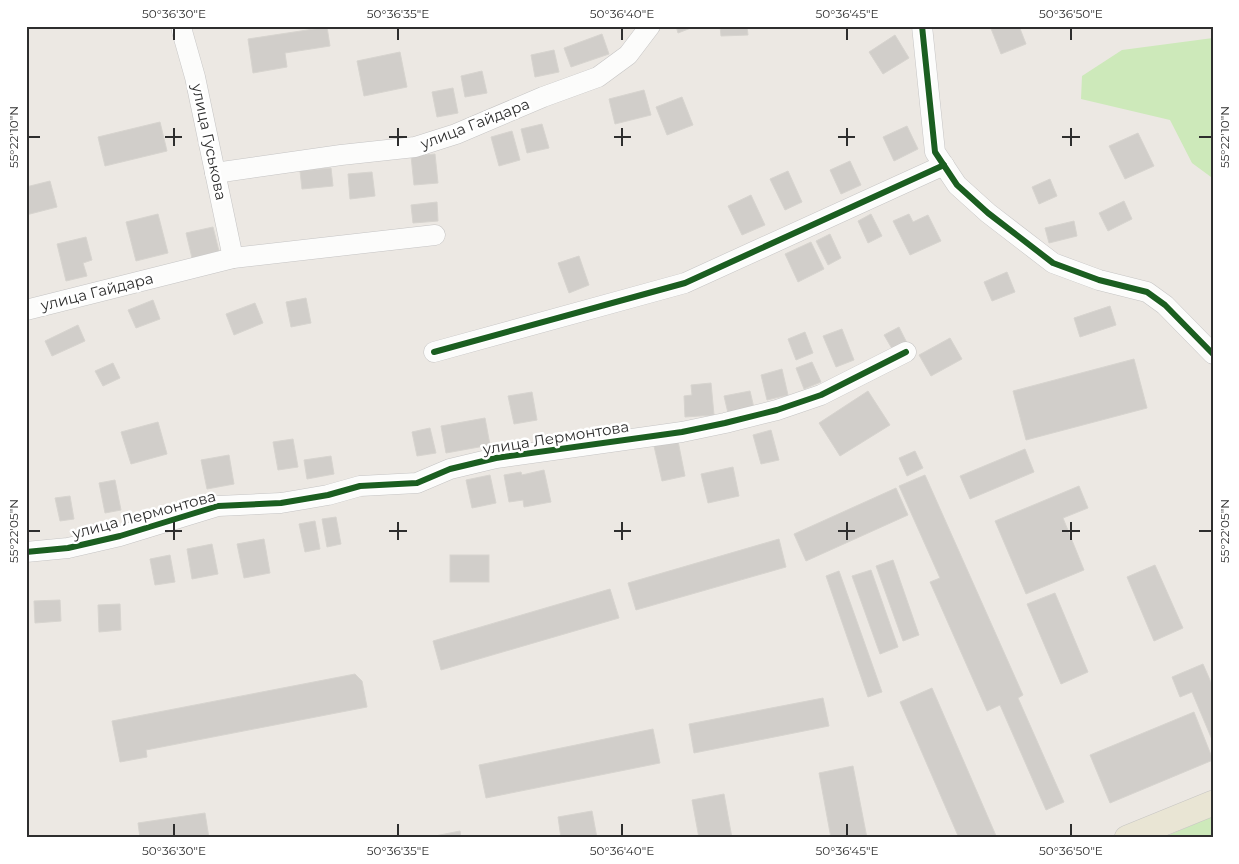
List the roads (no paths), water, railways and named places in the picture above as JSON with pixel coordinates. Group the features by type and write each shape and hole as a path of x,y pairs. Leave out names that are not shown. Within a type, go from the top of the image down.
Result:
{"main road":[{"path":"1127,838 1213,803"}],"street":[{"name":"улица Гуськова","path":"182,26 195,76 233,258"},
{"name":"улица Гайдара","path":"216,173 341,155 415,147 440,139 598,77 628,55 650,26"},
{"path":"922,26 935,152 957,185 988,213 1053,262 1099,280 1147,292 1165,305 1213,354"},
{"path":"434,352 685,283 944,165"},
{"name":"улица Гайдара","path":"26,310 233,258 435,235"},
{"name":"улица Лермонтова","path":"26,552 68,548 120,536 218,506 282,503 328,495 360,486 417,483 450,469 496,458 682,432 725,423 777,410 821,395 906,352"}]}
